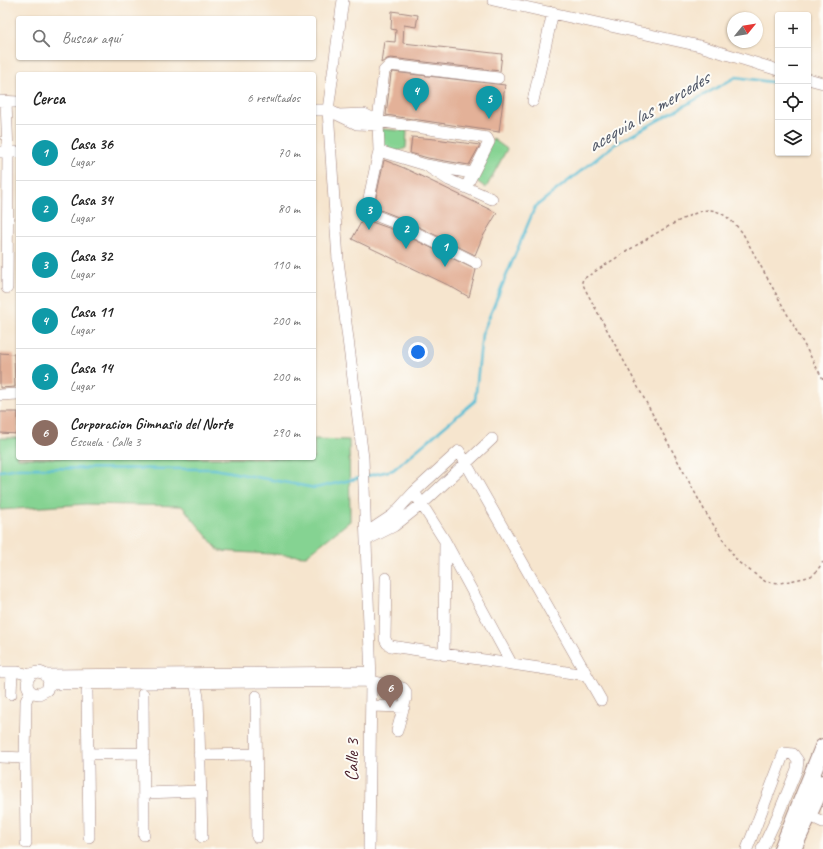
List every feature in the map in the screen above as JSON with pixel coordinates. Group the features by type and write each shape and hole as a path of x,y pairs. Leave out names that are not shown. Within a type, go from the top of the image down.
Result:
{"highway":[{"path":"782,849 823,747"},
{"path":"793,849 816,818 823,783"}],"street":[{"name":"Calle 3","path":"343,0 328,110 338,260 363,458 371,677 369,849"},
{"path":"493,0 700,46 775,69"},
{"path":"533,101 552,12"},
{"path":"476,263 400,225 372,214 368,203 379,151 378,123 384,71 390,65 498,78"},
{"path":"811,80 823,83"},
{"path":"8,288 13,271 9,152 3,102 16,102"},
{"path":"316,110 328,110 339,115 364,114 378,123 488,138 489,142 466,187"},
{"path":"379,151 426,165 472,173"},
{"path":"426,165 449,180 492,199"},
{"path":"0,395 16,394"},
{"path":"366,537 394,526 422,504 492,439"},
{"path":"366,537 393,515 414,492 459,451 586,675 602,700"},
{"path":"414,492 444,541 511,663"},
{"path":"444,541 444,655"},
{"path":"386,578 385,639 391,646 586,675"},
{"path":"0,672 18,672 30,675 38,672 47,680 371,677 403,688 406,692 404,707 396,731"},
{"path":"11,694 12,672"},
{"path":"30,675 27,683 33,692"},
{"path":"198,678 202,837"},
{"path":"33,692 44,692 47,680"},
{"path":"26,843 26,701 33,692"},
{"path":"86,692 89,837"},
{"path":"143,694 145,793 144,835"},
{"path":"256,696 257,837"},
{"path":"371,706 404,707"},
{"path":"88,754 144,753"},
{"path":"747,849 784,753 793,754 798,761 797,769 778,816 762,849"},
{"path":"199,755 256,754"},
{"path":"0,757 25,758"},
{"path":"145,793 201,791"},
{"path":"778,816 793,822"}],"path":[{"path":"823,379 742,232 734,222 712,210 702,210 668,227 583,279 582,282 585,289 703,508 738,562 766,582 780,583 811,576 823,562"}],"green space":[{"path":"380,129 407,131 406,148 392,154 388,148 382,150"},
{"path":"493,139 507,149 486,188 470,176"},
{"path":"0,438 16,438 16,460 316,460 316,439 349,440 350,521 306,556 219,551 182,506 86,504 0,510"}],"building":[{"path":"392,11 418,15 416,27 404,25 403,43 502,54 500,71 391,58 381,63 384,41 395,42 396,30 391,29"},
{"path":"393,72 505,85 499,132 386,115 391,74"},
{"path":"412,137 480,145 469,165 428,158 410,153"},
{"path":"384,160 404,168 497,213 482,238 475,255 403,219 378,209 375,202"},
{"path":"365,215 369,221 397,231 476,270 469,297 448,285 352,239"},
{"path":"0,353 14,354 15,387 0,388"},
{"path":"0,412 16,412 16,434 0,433"}],"waterway":[{"name":"acequia las mercedes","path":"367,476 393,470 475,401 482,334 535,207 614,145 736,77 775,83"},
{"name":"acequia las mercedes","path":"0,471 18,468 214,469 315,488 360,478"}],"place":[{"name":"Casa 11","path":"416,111"},
{"name":"Casa 14","path":"489,119"},
{"name":"Casa 32","path":"369,230"},
{"name":"Casa 34","path":"406,249"},
{"name":"Casa 36","path":"445,267"},
{"name":"Corporacion Gimnasio del Norte","path":"390,708"}]}
